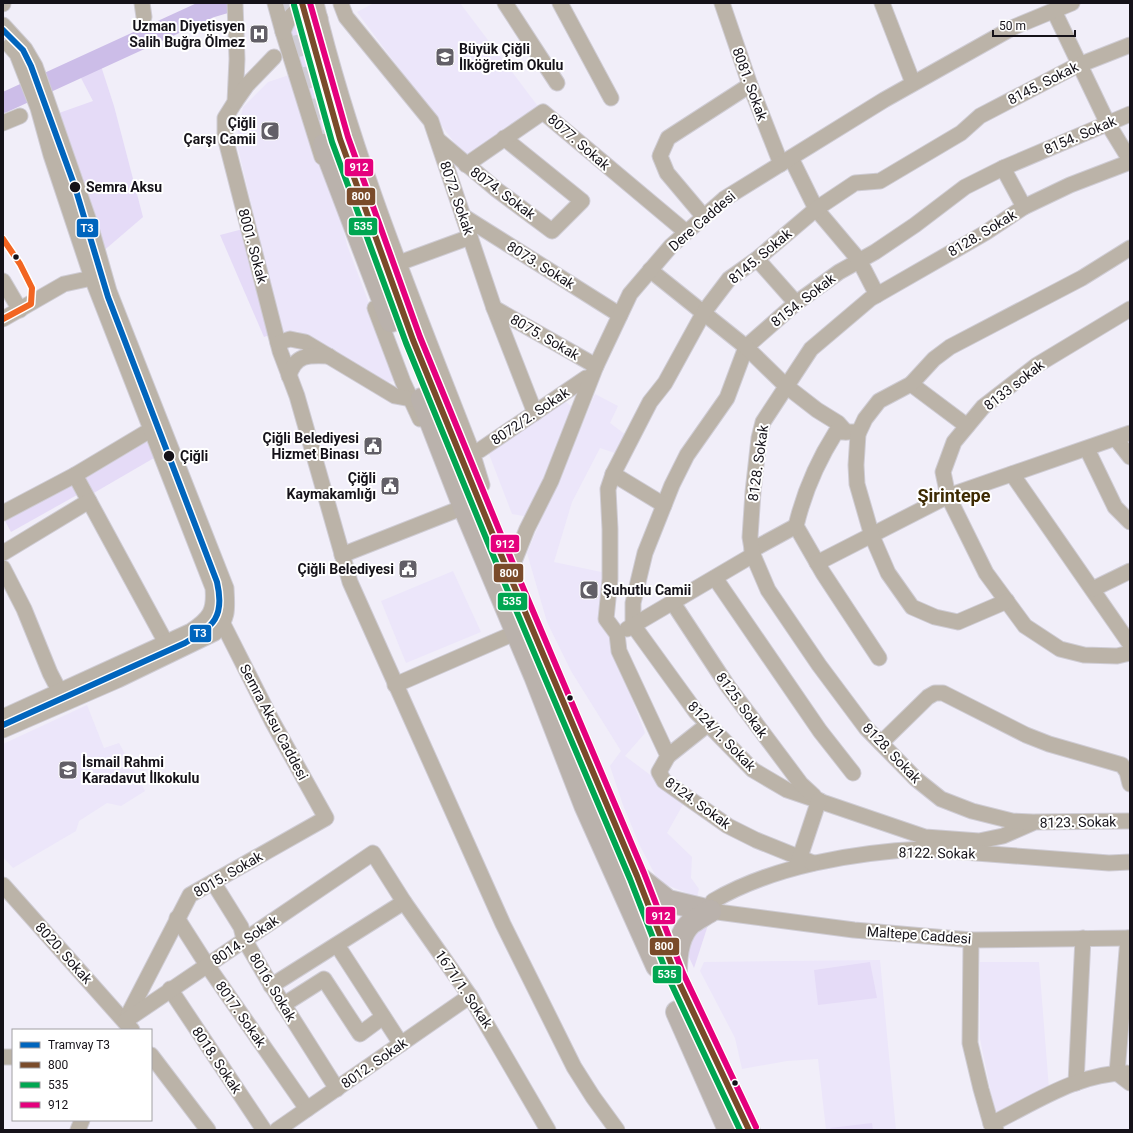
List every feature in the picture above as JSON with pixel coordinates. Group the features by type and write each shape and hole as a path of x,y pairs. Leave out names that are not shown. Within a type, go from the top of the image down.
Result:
{"highway":[{"path":"729,1130 650,907 585,805 535,676 449,470 332,142 509,574 650,907 676,976 749,1130"},
{"path":"650,907 710,911"},
{"path":"676,976 677,948 682,937 691,924 710,911"}],"street":[{"path":"275,3 329,180 402,382 433,449 449,470"},
{"path":"316,3 359,151 399,263 472,452 509,574"},
{"path":"506,3 557,83"},
{"path":"560,3 611,98"},
{"name":"8081. Sokak","path":"722,3 750,85 786,160 816,209 860,260 877,295"},
{"path":"882,3 913,83"},
{"name":"Dere Caddesi","path":"509,574 527,529 551,481 596,366 630,294 671,246 724,199 913,83 1014,27 1072,3"},
{"path":"320,18 342,4"},
{"name":"8072. Sokak","path":"342,4 346,17 431,121 494,308 535,413"},
{"name":"8001. Sokak","path":"235,6 237,59 235,102 225,118 225,137 278,343 315,460 350,582 503,924 541,1002 574,1067 593,1097 617,1130"},
{"path":"283,32 288,17 295,12 308,11 320,18"},
{"path":"1054,11 1108,124 1130,161"},
{"path":"3,25 25,49 43,104 89,221 109,291 226,588 228,610 223,624 215,633 169,648 63,698 3,730"},
{"path":"3,38 30,68"},
{"name":"8145. Sokak","path":"617,634 606,619 610,572 608,489 613,474 650,402 665,383 704,312 729,279 757,259 816,209 854,183 880,181 962,133 980,116 1080,64 1130,46"},
{"path":"235,102 247,85 274,57"},
{"path":"704,217 667,173 660,156 668,138 750,85"},
{"path":"43,104 51,155 92,278 213,588 214,604 210,614 204,622 169,648"},
{"name":"8077. Sokak","path":"466,165 543,112 686,232"},
{"name":"8154. Sokak","path":"633,625 633,603 645,553 664,505 687,455 727,398 746,347 796,303 839,272 915,225 965,187 1003,168 1130,114"},
{"path":"3,123 20,116"},
{"name":"8074. Sokak","path":"437,140 466,165 552,230 582,201 504,138"},
{"name":"8128. Sokak","path":"1035,822 1012,821 972,811 941,799 916,779 866,728 819,665 768,590 752,553 750,537 753,492 763,422 811,350 877,295 984,233 1024,207 1070,185 1130,161"},
{"path":"1003,168 1024,207"},
{"name":"8073. Sokak","path":"463,216 620,315"},
{"path":"399,263 470,237"},
{"path":"852,433 879,401 911,384 934,359 950,347 1082,278 1130,248"},
{"path":"757,259 796,303"},
{"path":"650,270 746,347 786,386 817,410 852,433 857,484 872,536 888,573 912,608 935,617 958,622 1007,601"},
{"path":"3,319 64,284 92,278"},
{"path":"3,281 20,310"},
{"name":"8075. Sokak","path":"494,308 596,366"},
{"name":"8133 sokak","path":"1130,309 1037,365 983,407 954,442 943,472 948,496 986,573 1025,626 1060,649 1084,655 1117,656 1130,653"},
{"path":"278,343 290,339 305,342 395,396 411,399"},
{"path":"289,376 292,365 301,358 313,355 329,356"},
{"name":"8072/2. Sokak","path":"472,452 480,450 586,378"},
{"path":"911,384 967,426"},
{"path":"3,513 75,475 152,429"},
{"path":"617,634 715,578 796,526 803,498 821,456 836,432 852,433"},
{"path":"818,563 948,496 1130,433"},
{"path":"1116,439 1130,457"},
{"path":"1087,449 1115,506 1130,522"},
{"path":"613,474 664,505"},
{"path":"1012,474 1130,644"},
{"path":"75,475 169,648"},
{"path":"3,552 56,522 89,501"},
{"path":"342,555 464,506"},
{"path":"796,526 879,658"},
{"path":"1093,589 1130,571"},
{"path":"5,575 24,609 47,666 63,698"},
{"path":"715,578 820,731 853,773"},
{"name":"8125. Sokak","path":"673,603 732,691 801,784 820,800"},
{"name":"Semra Aksu Caddesi","path":"210,614 223,624 272,721 326,818"},
{"name":"8124/1. Sokak","path":"633,625 696,712 707,725 753,770 787,790 820,800"},
{"path":"395,685 517,632"},
{"name":"8124. Sokak","path":"617,634 619,651 668,756 659,772 664,781 728,826 803,863"},
{"path":"881,743 928,696 935,693 943,693 1026,735 1049,744 1122,765 1127,772 1130,784"},
{"path":"3,717 63,698"},
{"path":"668,756 707,725"},
{"path":"803,863 820,800"},
{"name":"8123. Sokak","path":"820,800 925,837 979,842 1003,836 1035,822 1130,821"},
{"name":"8015. Sokak","path":"126,1027 177,918 190,895 326,818"},
{"path":"902,850 925,837"},
{"name":"8122. Sokak","path":"710,911 713,902 736,888 803,863 902,850 924,849 1109,863 1130,862"},
{"name":"1671/1. Sokak","path":"373,853 404,902 470,996 548,1130"},
{"name":"8014. Sokak","path":"126,1027 170,989 373,853"},
{"name":"8016. Sokak","path":"213,882 241,927 244,939 271,986 337,1089"},
{"name":"8020. Sokak","path":"3,885 126,1027"},
{"path":"271,986 404,902"},
{"name":"Maltepe Caddesi","path":"710,911 854,930 971,940 1129,938"},
{"name":"8017. Sokak","path":"177,918 206,965 307,1109"},
{"path":"1076,1083 1083,938"},
{"path":"1129,938 1124,1073 1130,1083"},
{"path":"971,940 970,1043 994,1127 1076,1083 1124,1073"},
{"path":"337,945 401,1044"},
{"path":"283,1005 324,979 360,1034 383,1017"},
{"name":"8018. Sokak","path":"170,989 264,1130"},
{"name":"8012. Sokak","path":"277,1130 470,996"},
{"path":"152,1057 208,1130"}],"shaded area":[{"name":"Büyük Çiğli İlköğretim Okulu","path":"374,3 460,3 540,109 465,157 357,12"},
{"path":"300,18 313,21 346,128 322,135 289,35 290,26"},
{"path":"101,66 114,106 143,217 101,253 59,113 93,101 81,78"},
{"path":"289,75 341,219 347,245 398,380 386,383 297,331 282,334 236,140 243,107 268,82"},
{"path":"243,229 272,334 264,337 220,235"},
{"path":"595,394 618,406 610,423 630,438 621,455 600,448 572,502 554,562 606,573 615,655 645,733 625,756 685,801 667,833 692,857 691,878 699,889 697,897 659,882 640,846 623,805 610,766 621,751 571,671 547,622 527,553"},
{"path":"560,398 574,408 529,517 512,514 487,449"},
{"path":"147,441 154,458 92,494 82,478"},
{"path":"70,483 77,495 11,532 4,519"},
{"path":"453,571 481,632 406,663 381,601"},
{"name":"İsmail Rahmi Karadavut İlkokulu","path":"87,705 104,748 119,743 145,791 121,806 107,803 79,821 76,831 13,868 3,857 3,744"},
{"path":"708,925 694,968 687,953 693,932"},
{"path":"880,960 896,1130 826,1130 818,1059 787,1061 742,1069 735,1038 700,971 704,962"},
{"path":"870,962 877,998 818,1005 814,970"},
{"path":"980,962 1039,962 1049,1089 996,1117 980,1039"},
{"path":"872,1123 873,1130 831,1130 830,1128"}],"waterway":[{"path":"3,103 210,8 227,3"}],"tunnel":[{"path":"288,3 322,138"},
{"path":"312,38 340,139"}],"tram line":[{"name":"T3","path":"3,30 23,50 31,66 75,187 108,297 217,582 219,594 218,612 215,619 195,637 185,643 3,725"}],"transit line":[{"name":"800","path":"302,3 340,139 413,340 509,574 637,876 676,976 749,1130"},
{"name":"912","path":"310,3 348,137 420,337 516,571 644,873 683,973 756,1127"},
{"name":"535","path":"294,5 332,142 406,343 502,577 630,879 669,979 740,1130"},
{"path":"3,239 20,264 32,288 31,304 3,319"}],"place":[{"name":"Uzman Diyetisyen Salih Buğra Ölmez","path":"259,34"},
{"name":"Büyük Çiğli İlköğretim Okulu","path":"445,57"},
{"name":"Çiğli Çarşı Camii","path":"270,131"},
{"name":"Semra Aksu","path":"75,187"},
{"name":"Çiğli Belediyesi Hizmet Binası","path":"373,446"},
{"name":"Çiğli","path":"169,456"},
{"name":"Çiğli Kaymakamlığı","path":"390,486"},
{"name":"Çiğli Belediyesi","path":"408,569"},
{"name":"Şuhutlu Camii","path":"589,590"},
{"name":"İsmail Rahmi Karadavut İlkokulu","path":"68,770"}],"district":[{"name":"Şirintepe","path":"954,495"}]}
